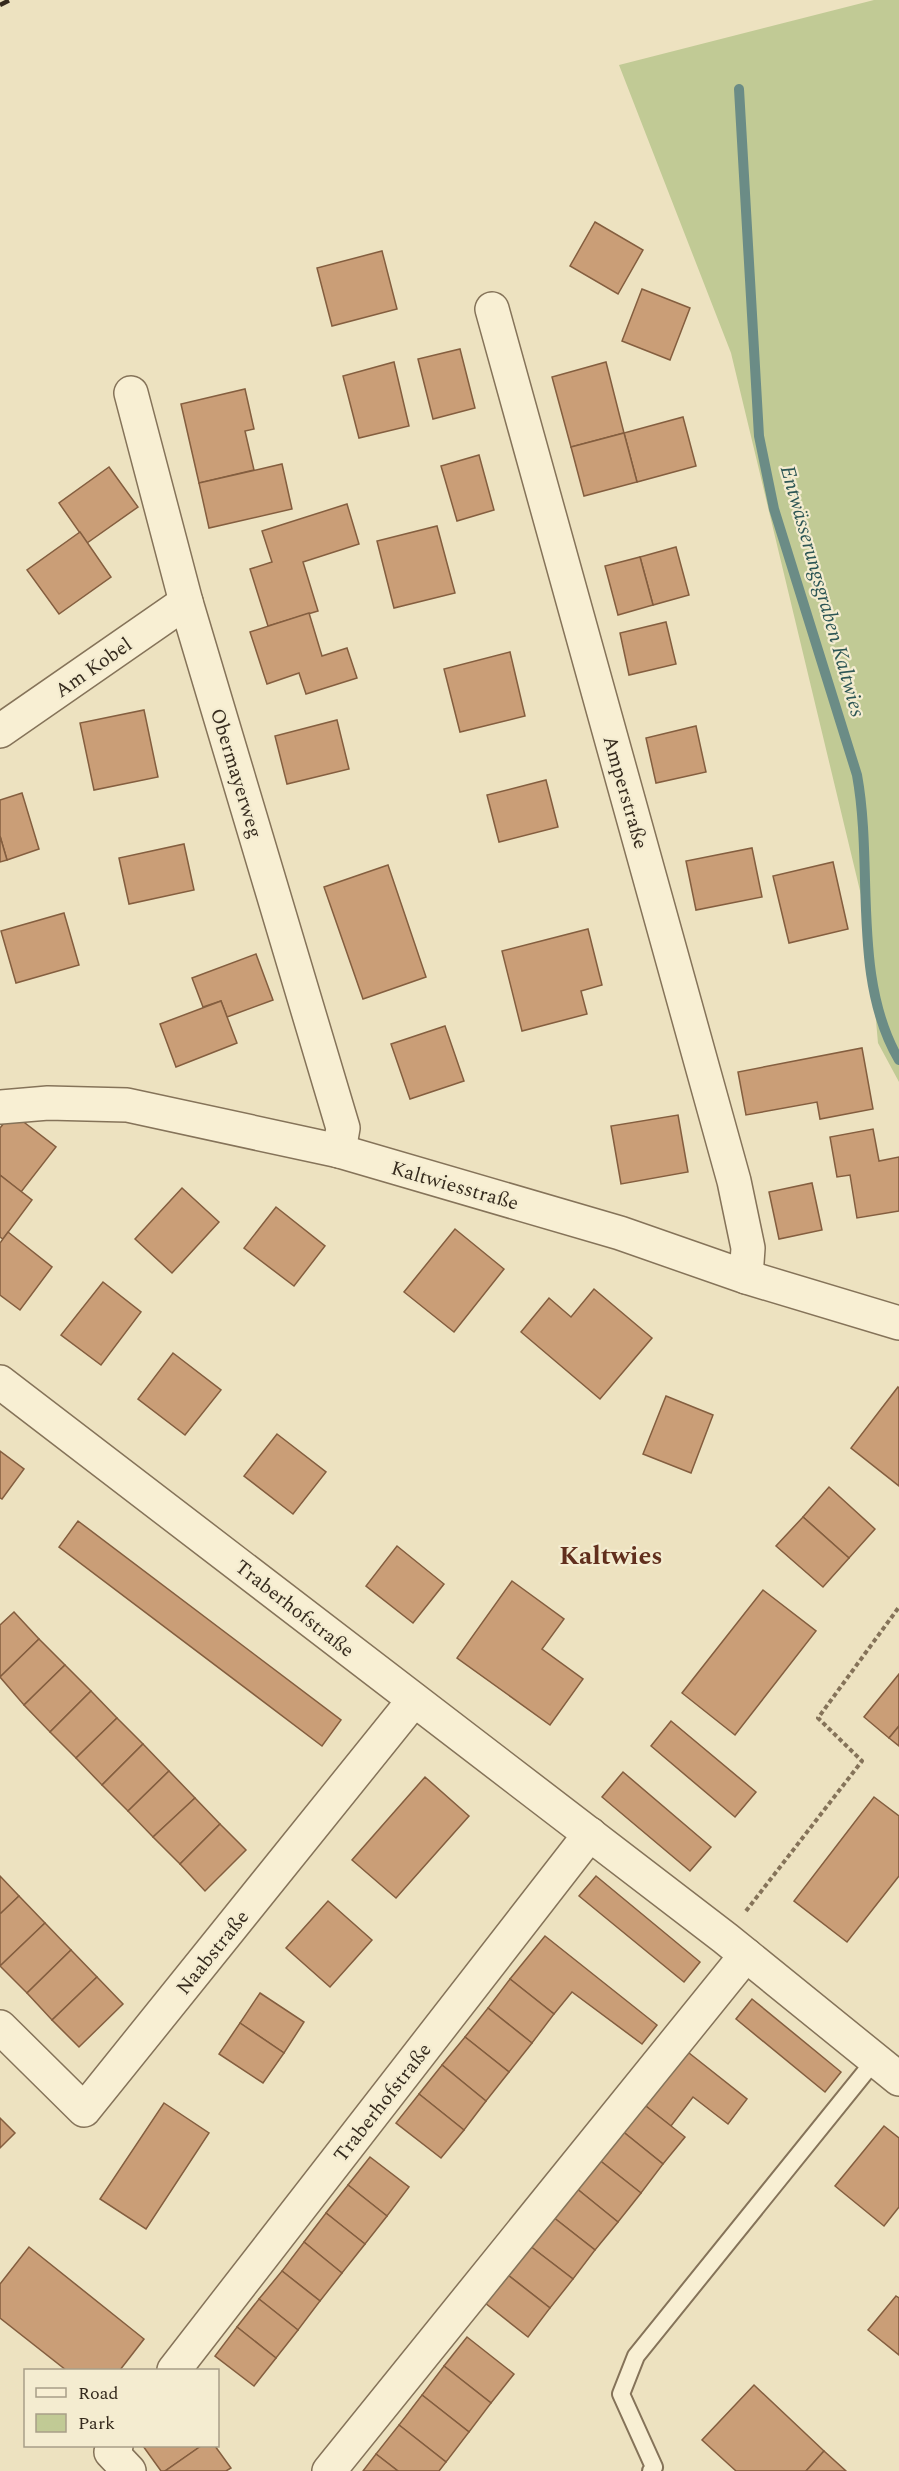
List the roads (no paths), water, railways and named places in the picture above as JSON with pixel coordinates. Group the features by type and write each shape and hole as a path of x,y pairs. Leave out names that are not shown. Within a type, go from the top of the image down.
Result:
{"street":[{"name":"Amperstraße","path":"492,309 734,1181 748,1248 746,1277"},
{"name":"Obermayerweg","path":"131,393 186,602 343,1128 339,1151"},
{"name":"Am Kobel","path":"0,731 186,602"},
{"name":"Kaltwiesstraße","path":"0,1107 48,1103 127,1105 339,1151 620,1233 746,1277 899,1323"},
{"name":"Traberhofstraße","path":"0,1382 735,1946 887,2069"},
{"name":"Naabstraße","path":"0,2027 84,2110 414,1700"},
{"name":"Traberhofstraße","path":"175,2369 590,1834"},
{"path":"328,2471 735,1946"},
{"path":"115,2447 111,2452 129,2471"}],"lane":[{"name":"Traberhofstraße","path":"651,2471 654,2467 621,2394 636,2356 887,2069"}],"waterway":[{"name":"Entwässerungsgraben Kaltwies","path":"739,89 759,436 774,509 857,775 862,811 869,958 884,1028 899,1060"}],"railway":[{"path":"0,5 10,0"}],"district":[{"name":"Kaltwies","path":"611,1555"}]}
